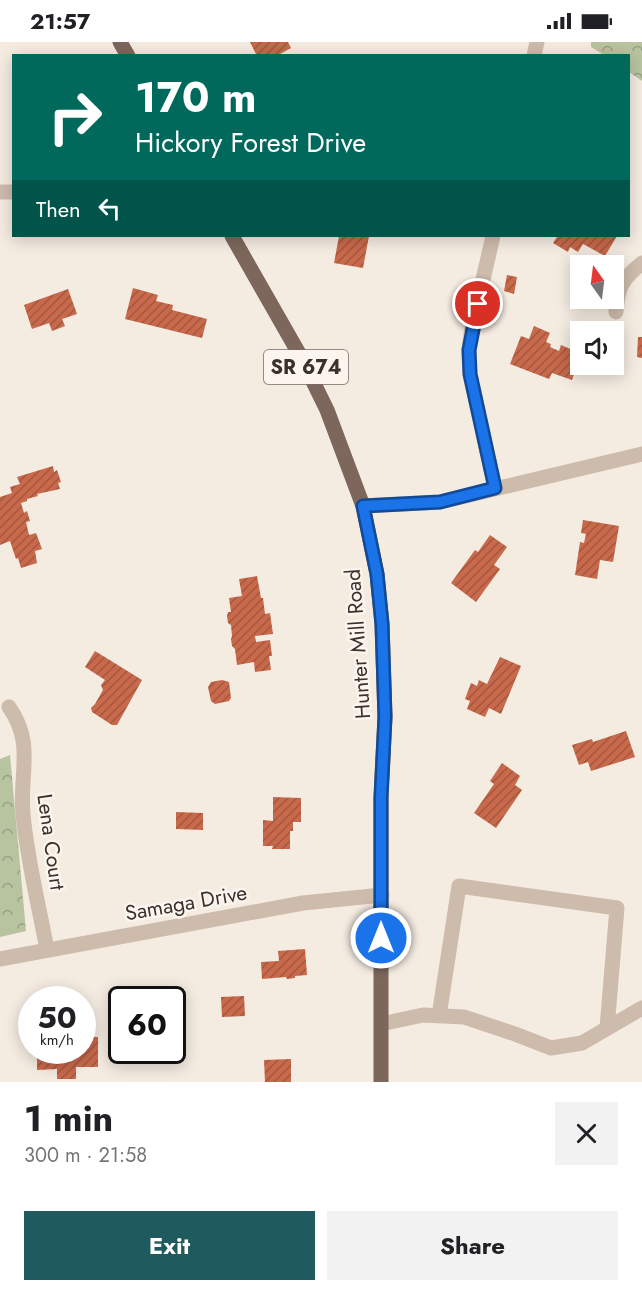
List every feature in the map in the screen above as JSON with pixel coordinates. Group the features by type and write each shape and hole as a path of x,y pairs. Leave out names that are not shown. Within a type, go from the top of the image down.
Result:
{"main road":[{"name":"Hunter Mill Road","path":"233,237 301,357 327,410 363,506 377,574 382,624 385,717 381,797 381,1082"}],"street":[{"path":"493,237 469,350 470,374 495,488"},
{"path":"616,312 617,294 623,282 642,263"},
{"path":"363,506 440,502 642,454"},
{"name":"Lena Court","path":"9,707 22,732 25,750 22,814 47,950"},
{"path":"439,1016 459,886 617,908 608,1028"},
{"name":"Samaga Drive","path":"0,959 303,903 382,894"},
{"path":"381,1024 423,1015 464,1017 551,1048 582,1042 642,1008"}],"green space":[{"path":"591,42 642,42 642,81 630,73 630,54 602,54 591,47"},
{"path":"10,755 26,931 0,937 0,759"}],"building":[{"path":"250,42 288,42 291,48 280,54 256,54"},
{"path":"339,237 369,237 363,268 334,263"},
{"path":"557,237 616,237 606,255 583,244 578,252 570,247 568,252 553,243"},
{"path":"507,275 517,277 514,294 504,291"},
{"path":"133,288 158,295 156,301 173,305 172,310 207,319 202,338 125,319"},
{"path":"68,289 77,314 62,319 65,326 52,331 49,323 32,329 24,305"},
{"path":"534,326 550,333 546,342 551,344 550,347 559,351 561,345 570,349 570,375 574,375 572,380 552,373 549,379 510,364 521,336 529,339"},
{"path":"638,337 642,337 642,358 637,357"},
{"path":"53,466 61,482 58,483 60,489 37,494 38,496 21,503 30,521 26,522 29,535 36,533 42,549 35,551 37,563 21,568 10,541 0,545 0,497 12,493 10,487 20,484 17,477"},
{"path":"583,520 619,526 613,562 600,560 597,579 575,575 580,542 584,543 586,534 581,533"},
{"path":"490,535 507,547 494,565 500,569 476,602 451,583 475,550 478,552"},
{"path":"257,576 265,614 270,613 273,634 255,636 256,642 270,640 272,656 269,656 271,670 255,672 254,662 237,665 235,649 232,646 231,625 228,623 227,616 228,612 231,612 229,598 242,596 239,579"},
{"path":"95,651 142,680 117,725 112,725 92,712 91,708 103,690 101,685 105,680 85,667"},
{"path":"500,657 521,666 501,714 489,708 485,717 467,709 470,701 465,699 471,683 477,686 479,680 487,684"},
{"path":"222,680 229,682 231,698 229,701 215,704 211,701 208,687 211,682"},
{"path":"626,731 635,757 591,771 588,762 579,765 572,745 592,739 593,742"},
{"path":"502,763 520,776 515,785 522,790 496,828 474,813 494,784 490,781"},
{"path":"273,797 301,798 301,822 293,822 293,831 290,831 290,849 272,849 273,846 263,846 263,820 273,821"},
{"path":"176,812 203,813 203,830 176,829"},
{"path":"305,949 307,975 287,979 286,977 262,979 261,962 279,961 278,951"},
{"path":"244,996 245,1016 222,1017 221,997"},
{"path":"96,1037 98,1037 98,1067 76,1067 76,1079 57,1079 57,1069 37,1070 37,1064 96,1064"},
{"path":"291,1059 291,1082 265,1082 264,1060"}],"route":[{"path":"381,938 381,797 385,717 382,624 377,574 363,506 440,502 495,488 470,374 469,350 478,304"}]}
